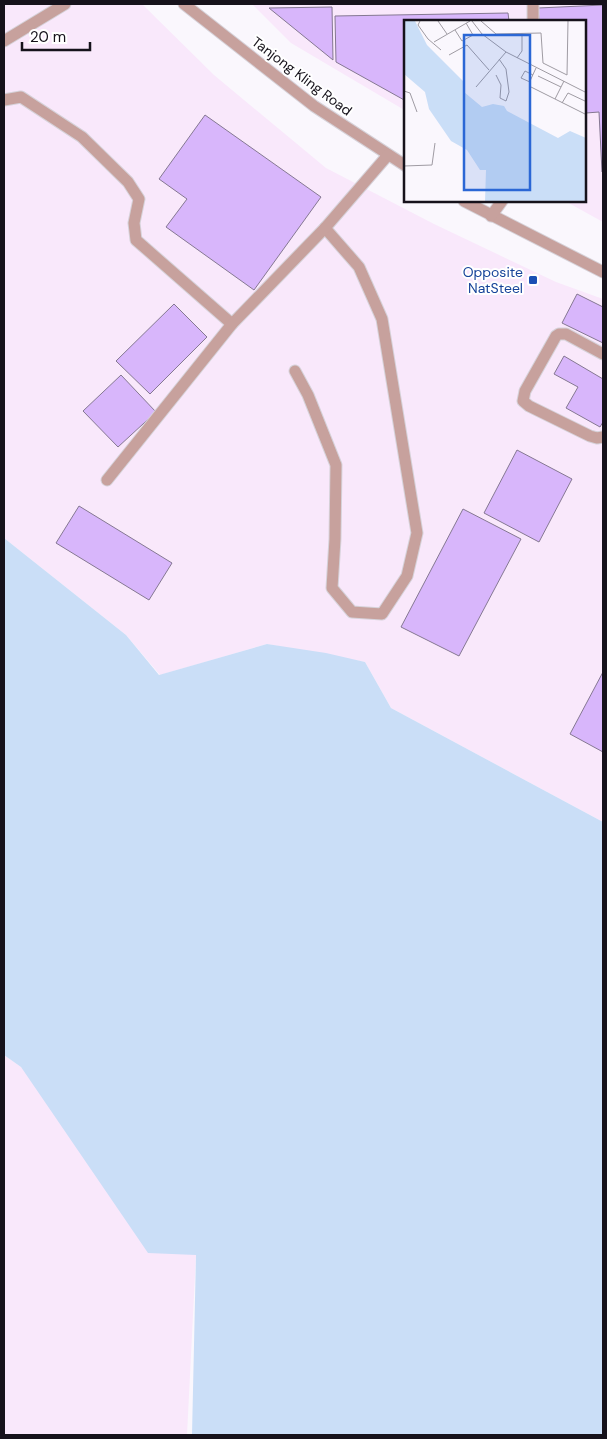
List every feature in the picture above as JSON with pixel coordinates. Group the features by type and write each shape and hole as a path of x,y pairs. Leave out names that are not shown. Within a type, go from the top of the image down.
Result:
{"lane":[{"path":"4,41 65,4"},
{"name":"Tanjong Kling Road","path":"184,4 314,106 404,165"},
{"path":"533,4 534,20"},
{"path":"4,100 21,97 82,137 115,169 128,182 139,199 134,223 136,240 232,324"},
{"path":"107,480 232,324 325,228 388,156"},
{"path":"466,202 603,272"},
{"path":"491,216 501,202"},
{"path":"296,371 308,395 336,465 332,588 352,612 382,614 407,576 417,533 382,319 359,267 325,228"},
{"path":"603,354 566,334 559,334 556,336 525,391 523,401 529,406 590,436 603,437"}],"shaded area":[{"path":"4,4 142,4 214,75 326,168 434,224 556,282 603,299 603,822 391,708 365,662 267,644 160,675 126,635 4,538"},
{"path":"252,4 603,4 603,222 567,202 587,202 587,20 404,20 404,110 291,43"},
{"path":"4,1055 21,1067 196,1255 187,1435 4,1435"}],"water":[{"path":"4,538 126,635 159,675 267,644 326,653 365,662 391,708 603,822 603,1435 192,1435 196,1255 148,1253 21,1067 4,1055"}],"building":[{"path":"603,5 603,172 599,112 587,113 587,20 539,20 538,8"},
{"path":"332,7 333,60 269,8"},
{"path":"508,13 509,20 404,20 404,100 336,62 335,16"},
{"path":"205,115 321,197 254,290 166,227 187,199 159,179"},
{"path":"577,294 603,307 603,343 562,323"},
{"path":"174,304 207,337 150,394 116,361"},
{"path":"564,356 603,379 603,422 600,427 566,408 578,387 554,374"},
{"path":"121,375 156,412 118,447 83,411"},
{"path":"517,450 572,479 539,542 484,513"},
{"path":"79,506 172,563 149,600 56,543"},
{"path":"463,509 521,539 459,656 401,627"},
{"path":"603,672 603,752 570,734"}],"place":[{"name":"Opposite NatSteel","path":"533,280"}]}
